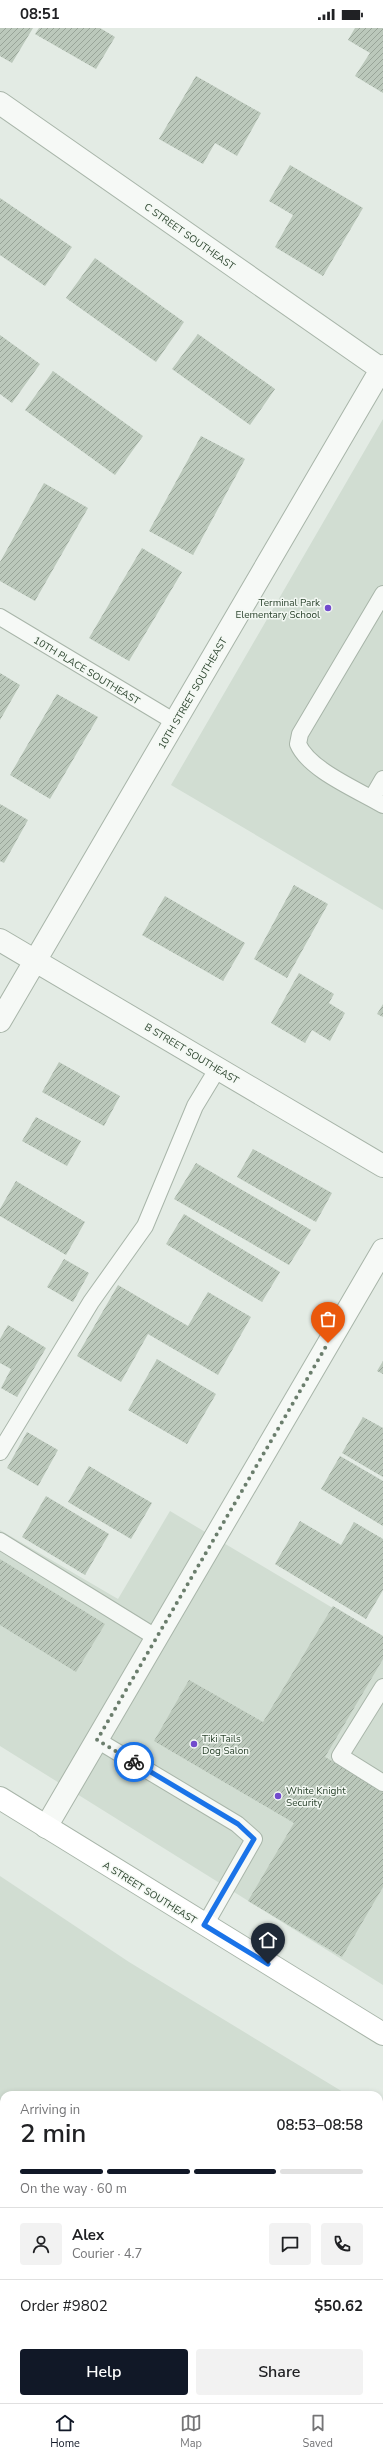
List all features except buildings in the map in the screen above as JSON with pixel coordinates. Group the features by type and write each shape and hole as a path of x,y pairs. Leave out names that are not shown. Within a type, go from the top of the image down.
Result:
{"main road":[{"name":"A STREET SOUTHEAST","path":"0,1798 46,1828 383,2034"}],"street":[{"name":"C STREET SOUTHEAST","path":"0,104 382,369"},
{"name":"10TH STREET SOUTHEAST","path":"0,1020 382,369"},
{"name":"B STREET SOUTHEAST","path":"0,940 383,1166"},
{"path":"46,1828 383,1250"}],"lane":[{"path":"383,594 300,734 298,744 302,753 313,764 377,801 383,779"},
{"name":"10TH PLACE SOUTHEAST","path":"0,617 175,722"},
{"path":"0,1452 91,1302 145,1226 195,1106 218,1068"},
{"path":"0,1541 157,1638"},
{"path":"383,1687 340,1756 383,1783"},
{"path":"97,1740 238,1824 254,1839 204,1925"}],"shaded area":[{"name":"Terminal Park Elementary School","path":"383,419 383,910 171,785"},
{"path":"170,1511 383,1638 383,1985 0,1746 0,1530 118,1599"},
{"path":"0,1876 129,1962 341,2091 0,2091"}],"way so far":[{"path":"134,1762 97,1740 328,1343"}],"place":[{"name":"Terminal Park Elementary School","path":"328,608"},
{"name":"Tiki Tails Dog Salon","path":"194,1744"},
{"name":"White Knight Security","path":"278,1796"}],"route":[{"path":"134,1762 238,1824 254,1839 229,1885 204,1925 268,1964"}]}
